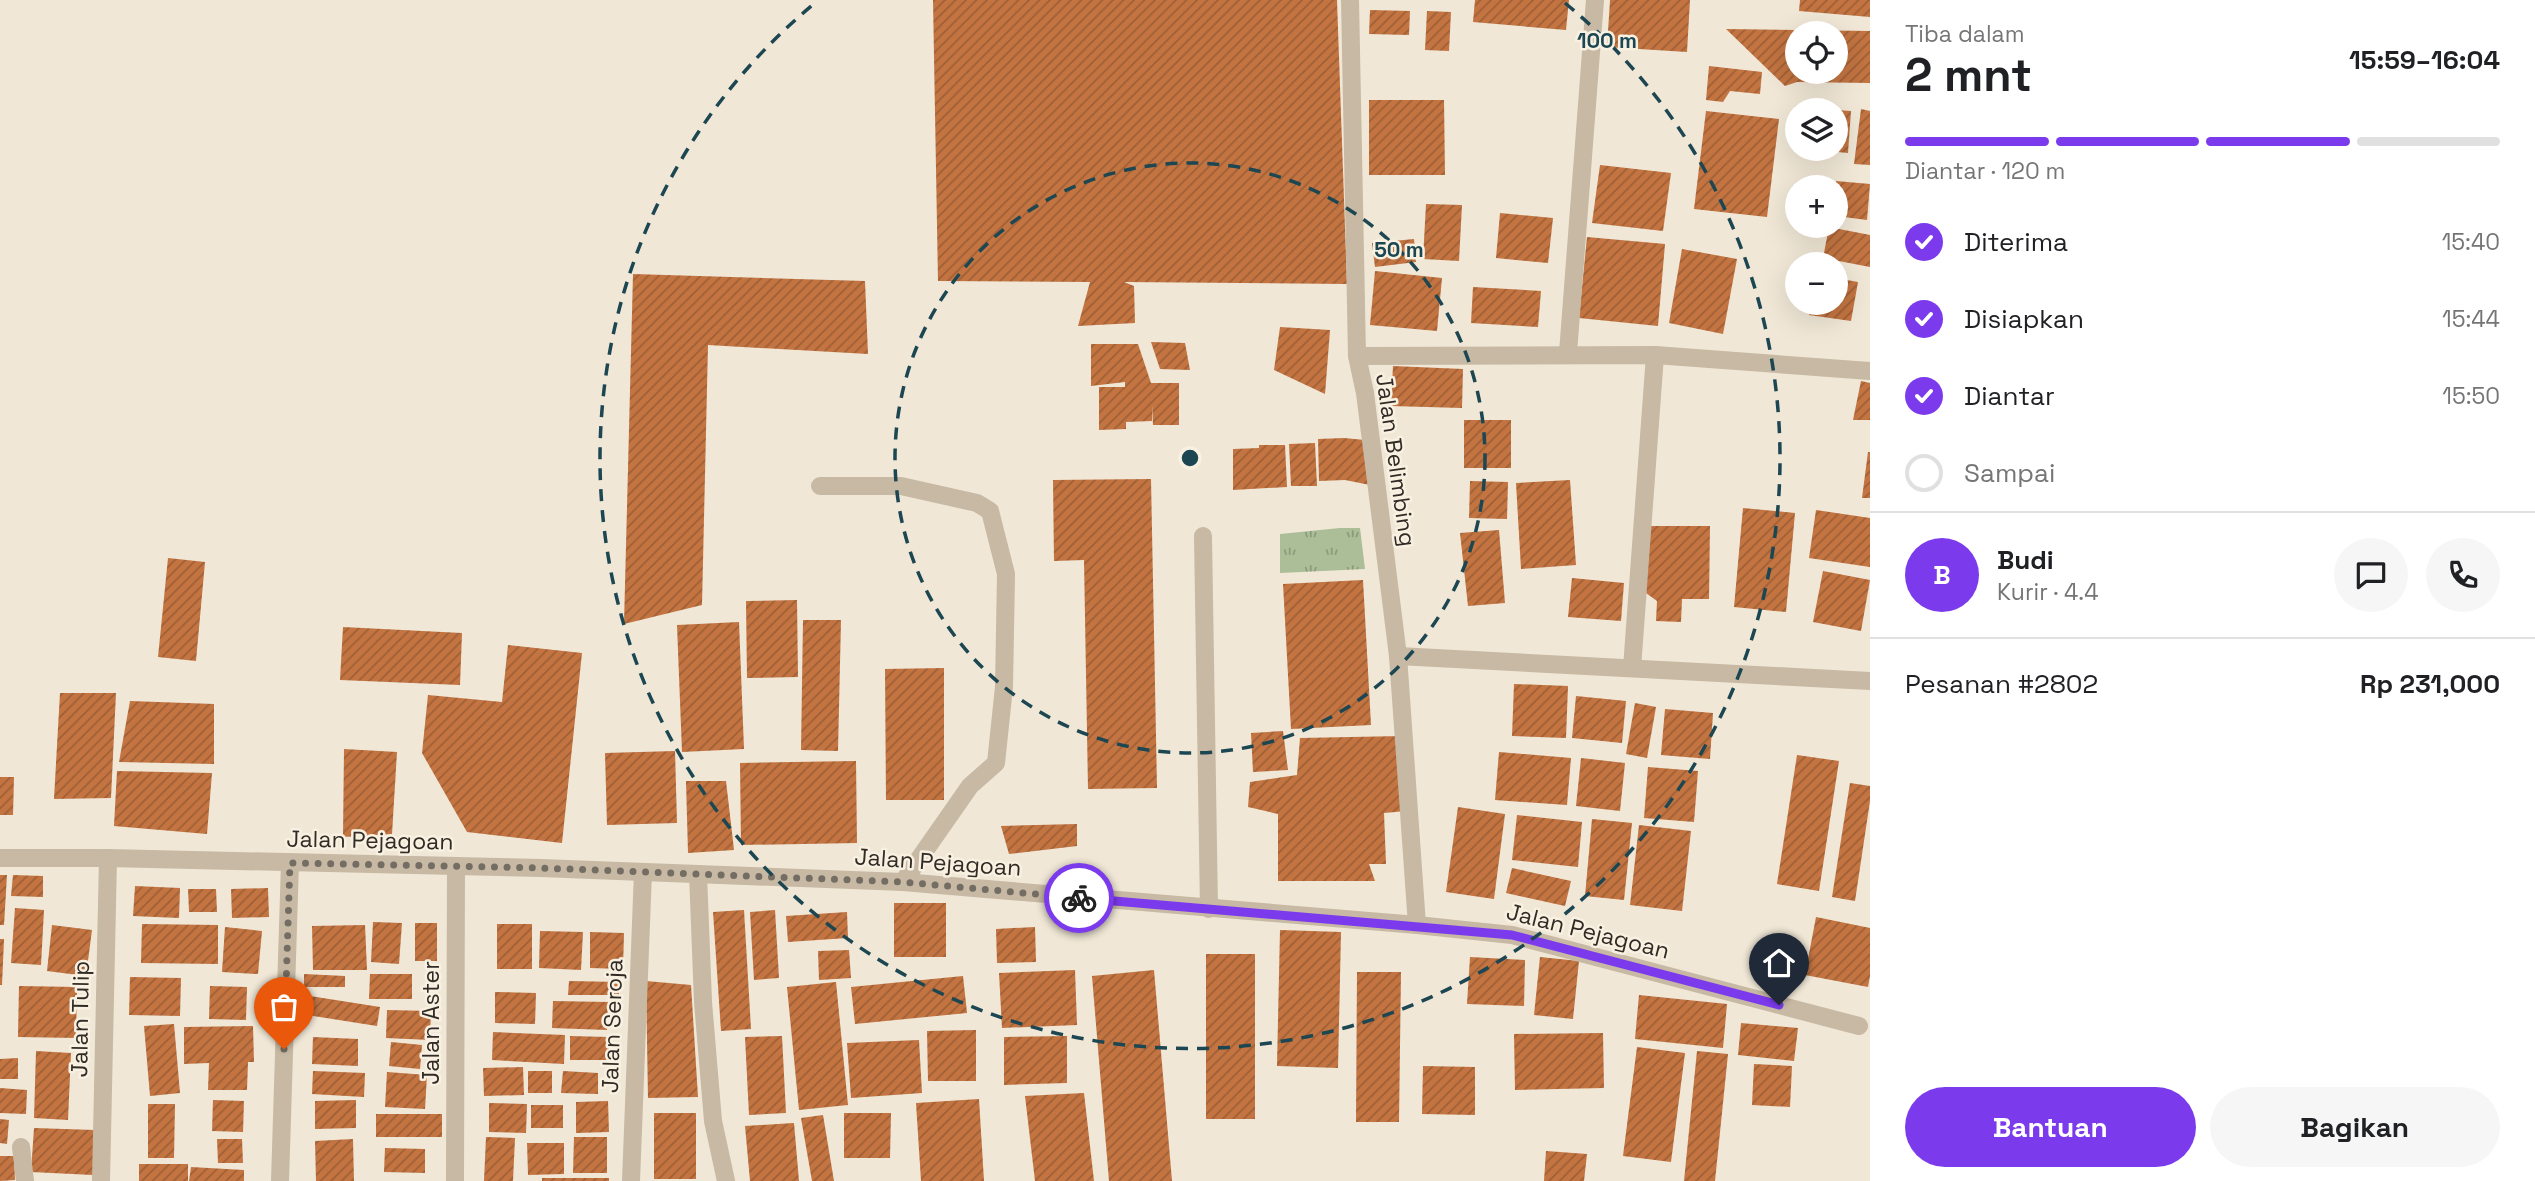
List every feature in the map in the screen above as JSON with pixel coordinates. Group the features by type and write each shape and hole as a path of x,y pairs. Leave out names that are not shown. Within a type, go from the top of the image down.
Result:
{"street":[{"name":"Jalan Belimbing","path":"1350,0 1357,356 1365,393 1398,656 1418,925"},
{"path":"1568,354 1595,0"},
{"path":"1357,356 1655,355 1870,371"},
{"path":"1632,668 1655,355"},
{"path":"820,486 901,486 977,503 990,511 1006,574 1004,687 996,763 970,786 903,882"},
{"path":"1203,536 1209,909"},
{"path":"1398,656 1870,681"},
{"name":"Jalan Pejagoan","path":"0,858 456,866 903,882 1418,925 1512,935 1859,1026"},
{"name":"Jalan Tulip","path":"101,1181 108,858"},
{"path":"280,1181 290,863"},
{"name":"Jalan Aster","path":"455,1181 456,866"},
{"name":"Jalan Seroja","path":"631,1181 643,872"},
{"path":"698,874 703,1002 713,1121 726,1181"},
{"path":"20,1146 25,1181"}],"green space":[{"path":"1360,528 1365,569 1280,573 1280,534"}],"building":[{"path":"933,0 1337,0 1347,284 1124,282 1134,286 1135,323 1078,326 1090,282 938,281"},
{"path":"1475,0 1569,0 1566,30 1473,22"},
{"path":"1610,0 1690,0 1687,52 1607,47"},
{"path":"1800,0 1870,0 1870,17 1799,11"},
{"path":"1370,10 1410,11 1409,35 1369,34"},
{"path":"1427,11 1451,12 1449,51 1425,50"},
{"path":"1726,29 1785,30 1785,84 1791,84 1785,86"},
{"path":"1848,31 1870,31 1870,83 1848,83"},
{"path":"1709,66 1762,72 1760,94 1730,91 1723,102 1706,100"},
{"path":"1369,100 1444,100 1445,175 1369,175"},
{"path":"1861,109 1870,111 1870,165 1854,164"},
{"path":"1706,111 1779,119 1767,217 1694,209"},
{"path":"1848,111 1851,111 1848,153"},
{"path":"1600,165 1671,173 1663,231 1592,223"},
{"path":"1848,182 1870,184 1867,220 1848,218"},
{"path":"1426,204 1462,205 1459,261 1423,259"},
{"path":"1500,213 1553,218 1548,263 1496,258"},
{"path":"1848,231 1870,235 1870,267 1848,263 1848,252 1824,252 1827,238 1848,238"},
{"path":"1587,237 1665,244 1658,326 1579,318"},
{"path":"1414,239 1416,262 1375,267 1372,243"},
{"path":"1682,249 1737,259 1723,334 1669,323"},
{"path":"1375,271 1442,278 1437,331 1370,325"},
{"path":"633,274 865,281 868,354 708,345 702,605 624,624"},
{"path":"1848,280 1858,282 1851,321 1809,315 1848,315"},
{"path":"1473,287 1541,291 1538,327 1471,323"},
{"path":"1280,327 1330,330 1325,394 1274,370"},
{"path":"1151,342 1185,343 1190,370 1160,369"},
{"path":"1091,344 1138,344 1151,383 1179,383 1179,425 1153,425 1152,405 1152,421 1126,422 1126,429 1099,430 1099,387 1125,387 1125,382 1091,386"},
{"path":"1393,366 1463,369 1462,408 1391,406"},
{"path":"1861,381 1870,383 1870,420 1853,420"},
{"path":"1464,420 1511,420 1511,468 1464,468"},
{"path":"1318,439 1365,440 1370,485 1345,480 1319,481"},
{"path":"1315,443 1317,486 1291,486 1289,444"},
{"path":"1259,445 1285,445 1287,487 1233,490 1233,449 1259,448"},
{"path":"1868,452 1870,498 1862,498"},
{"path":"1151,479 1157,788 1088,789 1084,560 1054,561 1053,480"},
{"path":"1570,480 1576,565 1521,569 1516,483"},
{"path":"1470,481 1508,482 1507,519 1469,518"},
{"path":"1743,508 1795,513 1786,612 1734,607"},
{"path":"1816,510 1870,518 1870,567 1809,558"},
{"path":"1648,526 1710,526 1709,599 1682,599 1681,622 1656,621 1657,601 1646,593"},
{"path":"1499,530 1505,603 1468,606 1460,533"},
{"path":"168,558 205,562 196,661 158,657"},
{"path":"1823,571 1870,580 1861,631 1813,622"},
{"path":"1572,578 1624,583 1621,621 1568,617"},
{"path":"1363,580 1371,725 1291,729 1283,584"},
{"path":"797,600 798,677 747,678 746,601"},
{"path":"803,620 841,620 838,751 801,750"},
{"path":"739,622 744,749 682,752 677,625"},
{"path":"343,627 462,633 460,685 340,680"},
{"path":"508,645 582,653 562,843 467,832 422,753 428,695 502,702"},
{"path":"944,668 944,800 886,800 885,669"},
{"path":"1514,684 1568,686 1566,738 1512,736"},
{"path":"60,693 116,693 111,798 54,799"},
{"path":"1576,696 1626,701 1622,743 1572,738"},
{"path":"130,701 214,704 214,764 119,762"},
{"path":"1635,703 1656,707 1647,758 1626,754"},
{"path":"1665,709 1713,713 1710,759 1661,755"},
{"path":"1283,731 1288,770 1253,772 1251,733"},
{"path":"1402,736 1406,811 1384,813 1386,864 1369,864 1375,881 1278,881 1278,814 1248,807 1250,782 1297,775 1300,738"},
{"path":"344,749 397,752 392,834 343,837"},
{"path":"675,751 677,823 607,825 605,753"},
{"path":"1499,752 1571,758 1567,805 1495,800"},
{"path":"1797,755 1839,761 1819,891 1777,884"},
{"path":"1581,758 1625,763 1620,811 1576,806"},
{"path":"856,761 857,843 741,845 740,763"},
{"path":"1648,767 1698,771 1694,822 1644,818"},
{"path":"117,771 212,773 207,834 114,826"},
{"path":"0,777 14,777 13,815 0,815"},
{"path":"686,781 726,781 734,850 688,853"},
{"path":"1850,783 1870,786 1855,901 1832,897"},
{"path":"1458,807 1505,814 1494,899 1446,892"},
{"path":"1517,815 1582,822 1578,867 1512,860"},
{"path":"1592,819 1632,823 1624,900 1585,896"},
{"path":"1077,824 1077,846 1009,854 1001,826"},
{"path":"1639,825 1691,831 1682,911 1630,905"},
{"path":"1512,868 1571,881 1565,906 1506,893"},
{"path":"0,875 7,875 4,925 0,925"},
{"path":"13,875 43,876 43,897 11,896"},
{"path":"135,886 180,888 179,918 133,916"},
{"path":"268,888 269,917 232,918 231,889"},
{"path":"188,889 216,889 217,912 189,912"},
{"path":"894,903 946,903 946,957 894,957"},
{"path":"15,908 44,910 41,965 11,963"},
{"path":"744,910 751,1029 721,1031 713,912"},
{"path":"775,910 779,978 754,980 750,912"},
{"path":"847,912 848,938 788,942 786,916"},
{"path":"1816,917 1870,928 1868,987 1805,975"},
{"path":"373,922 402,923 399,964 371,962"},
{"path":"415,923 437,923 437,961 415,961"},
{"path":"142,924 218,925 218,964 141,963"},
{"path":"497,924 532,924 532,969 497,969"},
{"path":"52,925 92,930 86,976 47,971"},
{"path":"365,925 367,970 313,970 312,926"},
{"path":"225,927 262,931 258,974 222,972"},
{"path":"1035,927 1036,962 997,963 996,929"},
{"path":"1280,930 1341,932 1338,1068 1277,1066"},
{"path":"540,931 583,932 581,970 539,968"},
{"path":"590,932 624,933 623,969 590,968"},
{"path":"0,939 4,939 2,985 0,985"},
{"path":"849,950 851,978 819,980 818,951"},
{"path":"1206,954 1255,954 1255,1119 1206,1119"},
{"path":"1470,957 1525,960 1524,1006 1467,1004"},
{"path":"1540,957 1579,961 1573,1019 1534,1015"},
{"path":"1075,970 1077,1025 1002,1028 999,973"},
{"path":"1154,970 1172,1181 1109,1181 1092,976"},
{"path":"1357,972 1401,972 1399,1122 1356,1122"},
{"path":"304,974 345,976 345,987 304,987"},
{"path":"370,974 412,974 412,999 369,999"},
{"path":"963,976 967,1013 855,1024 851,987"},
{"path":"130,977 181,978 180,1016 129,1015"},
{"path":"569,981 619,982 619,995 568,995"},
{"path":"646,981 691,985 698,1097 648,1098"},
{"path":"836,982 848,1105 799,1110 787,987"},
{"path":"19,986 77,987 76,1038 18,1037"},
{"path":"210,986 247,987 246,1020 209,1019"},
{"path":"495,992 536,993 535,1024 495,1023"},
{"path":"1639,995 1727,1004 1723,1048 1635,1039"},
{"path":"310,996 380,1007 377,1026 307,1015"},
{"path":"553,1001 608,1002 607,1030 552,1028"},
{"path":"387,1010 431,1011 430,1040 386,1038"},
{"path":"1741,1023 1798,1028 1794,1061 1738,1055"},
{"path":"174,1024 180,1093 150,1096 144,1026"},
{"path":"253,1026 254,1062 248,1062 247,1090 208,1090 209,1063 184,1064 184,1027"},
{"path":"976,1030 976,1081 928,1081 927,1031"},
{"path":"493,1032 565,1035 564,1064 492,1060"},
{"path":"1603,1033 1604,1088 1515,1090 1514,1034"},
{"path":"570,1036 609,1037 609,1060 570,1060"},
{"path":"782,1036 786,1113 749,1115 745,1037"},
{"path":"1067,1036 1067,1083 1004,1085 1004,1037"},
{"path":"313,1037 358,1039 358,1066 312,1064"},
{"path":"919,1040 922,1093 851,1098 847,1043"},
{"path":"391,1042 422,1045 420,1069 389,1066"},
{"path":"1637,1047 1685,1053 1671,1162 1623,1156"},
{"path":"36,1051 71,1053 68,1120 34,1118"},
{"path":"1697,1051 1728,1054 1715,1181 1684,1181"},
{"path":"18,1058 18,1079 0,1079 0,1059"},
{"path":"1754,1064 1792,1066 1790,1107 1752,1105"},
{"path":"1423,1066 1475,1067 1475,1115 1422,1114"},
{"path":"523,1067 524,1095 484,1096 483,1068"},
{"path":"313,1071 365,1073 364,1097 312,1094"},
{"path":"528,1071 552,1071 552,1093 528,1093"},
{"path":"563,1071 598,1073 598,1094 561,1093"},
{"path":"387,1072 427,1075 425,1109 385,1107"},
{"path":"0,1088 27,1090 26,1114 0,1113"},
{"path":"1084,1093 1094,1181 1035,1181 1025,1096"},
{"path":"979,1099 984,1181 921,1181 916,1103"},
{"path":"213,1100 244,1101 243,1132 212,1131"},
{"path":"356,1100 356,1128 315,1129 315,1101"},
{"path":"608,1101 609,1132 576,1133 576,1102"},
{"path":"489,1103 527,1104 526,1133 489,1132"},
{"path":"148,1104 175,1104 174,1158 148,1158"},
{"path":"531,1105 563,1105 563,1128 531,1128"},
{"path":"654,1113 696,1113 696,1179 654,1179"},
{"path":"844,1113 891,1113 890,1158 844,1158"},
{"path":"376,1114 442,1114 442,1137 376,1137"},
{"path":"823,1115 834,1181 812,1181 801,1118"},
{"path":"0,1119 9,1120 7,1144 0,1143"},
{"path":"794,1123 799,1181 750,1181 745,1126"},
{"path":"34,1128 95,1130 93,1175 31,1172"},
{"path":"486,1137 515,1138 513,1181 484,1181"},
{"path":"574,1137 607,1137 607,1173 573,1173"},
{"path":"217,1139 242,1139 243,1163 218,1163"},
{"path":"353,1139 354,1181 316,1181 315,1141"},
{"path":"527,1143 564,1143 564,1174 528,1175"},
{"path":"385,1148 425,1149 425,1173 384,1172"},
{"path":"1546,1151 1587,1154 1584,1181 1544,1181"},
{"path":"0,1156 14,1156 15,1180 0,1181"},
{"path":"139,1164 188,1164 188,1181 139,1181"},
{"path":"191,1167 244,1170 244,1181 189,1181"},
{"path":"542,1178 609,1178 609,1181 542,1181"}],"way so far":[{"path":"284,1049 290,863 541,868 903,882 1079,898"}],"route":[{"path":"1079,898 1512,935 1779,1005"}]}
